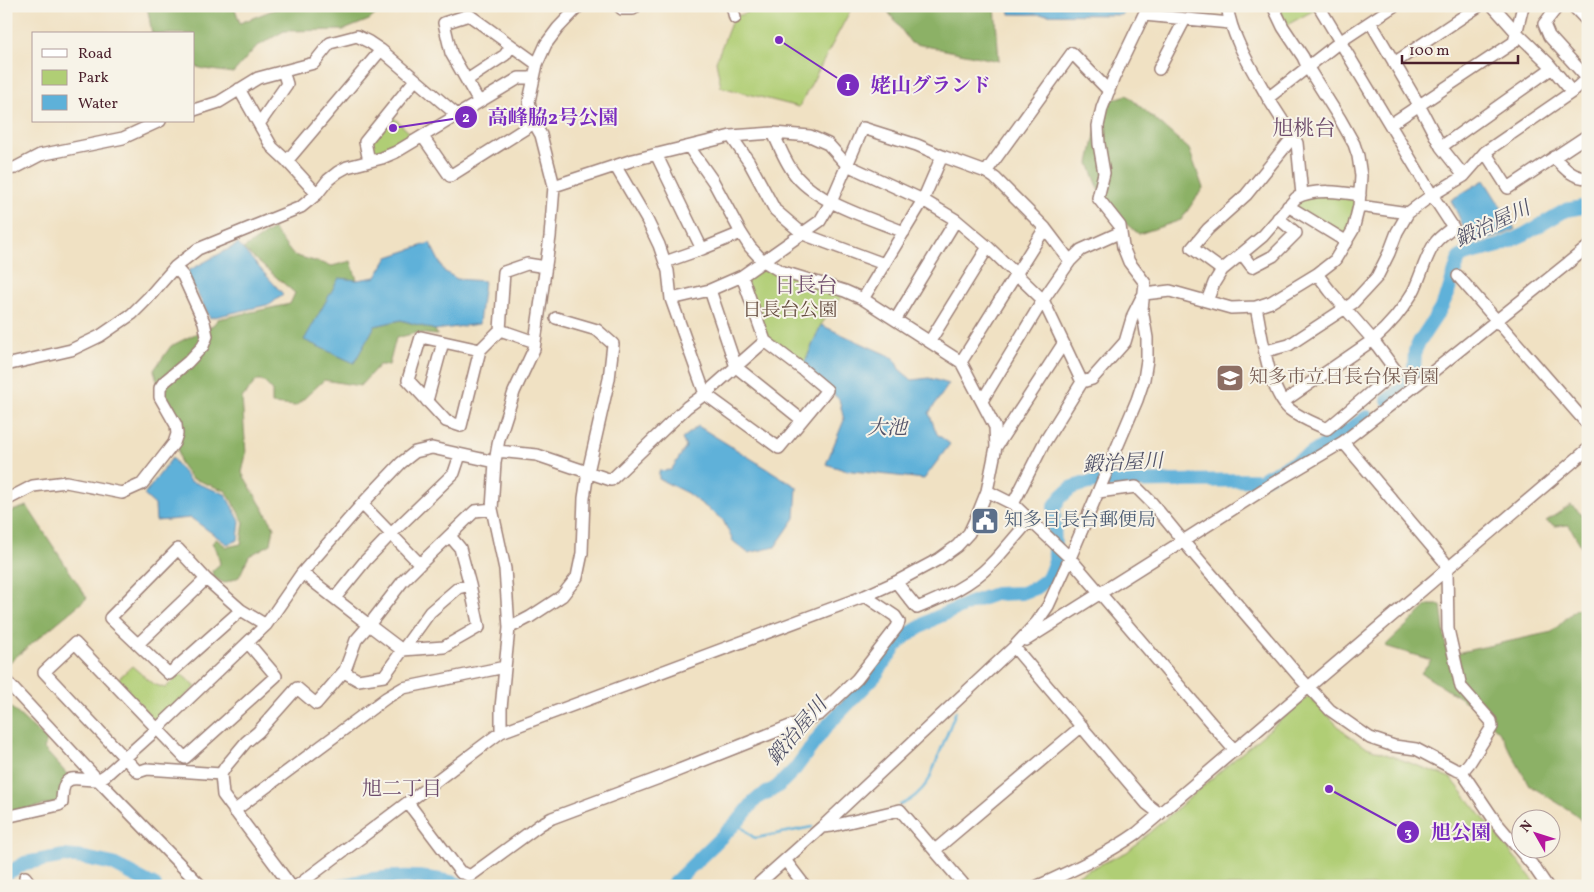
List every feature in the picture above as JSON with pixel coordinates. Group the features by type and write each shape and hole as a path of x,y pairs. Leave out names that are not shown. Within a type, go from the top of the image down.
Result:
{"street":[{"path":"501,732 501,708 510,628 505,569 492,509 496,457 514,392 534,349 546,267 554,186 541,135 534,123 529,101 537,64 546,44 579,6"},
{"path":"618,6 622,9 633,9 636,6"},
{"path":"732,6 735,18"},
{"path":"1227,6 1230,22 1241,47 1268,98 1297,143 1302,195"},
{"path":"1144,294 1170,291 1231,308 1256,307 1271,302 1318,274 1335,260 1353,230 1359,201 1361,176 1354,144 1303,57 1283,27 1273,6"},
{"path":"1283,402 1373,340 1387,328 1402,310 1420,278 1435,243 1453,227 1320,8 1322,6"},
{"path":"1268,98 1341,41 1371,23 1394,6"},
{"path":"1394,63 1479,6"},
{"path":"1492,6 1552,68 1572,92"},
{"path":"1391,124 1514,42 1523,6"},
{"path":"1266,351 1289,345 1354,303 1377,277 1397,232 1408,213 1432,195 1464,176 1485,152 1572,92 1587,78 1549,36 1544,24 1558,6"},
{"path":"1573,6 1588,22"},
{"path":"756,886 822,827 1014,647 1038,622 1048,606 1137,400 1144,379 1147,360 1142,309 1145,283 1128,262 1123,247 1120,226 1098,198 1104,173 1098,144 1098,126 1102,108 1114,76 1146,11 1185,18 1230,22"},
{"path":"479,102 452,53 444,23 469,15 537,64"},
{"path":"1159,70 1185,18"},
{"path":"1371,23 1441,147 1464,176"},
{"path":"195,110 219,102 258,78 314,62 330,43 357,36 381,50 457,115"},
{"path":"467,80 505,55 511,46"},
{"path":"287,162 381,50"},
{"path":"986,172 1072,52 1109,90"},
{"path":"1441,147 1552,68"},
{"path":"259,124 287,84 283,71"},
{"path":"6,365 71,350 100,336 132,314 175,267 198,249 301,207 317,194 328,180 347,167 388,156 519,78 534,78"},
{"path":"369,161 365,142 415,80"},
{"path":"239,89 272,147 317,194"},
{"path":"6,169 15,168 40,155 123,138 158,122"},
{"path":"423,136 450,176 534,123"},
{"path":"671,299 710,290 742,276 762,260 820,221 863,128 917,145 986,172 995,178 1045,228 1070,261"},
{"path":"554,186 633,160 732,136 773,133 810,136 828,144 847,165 922,200 956,220 988,247 1043,300 1082,382"},
{"path":"773,133 796,176 810,191 830,202 904,232"},
{"path":"1485,152 1508,188 1588,135"},
{"path":"732,136 749,162 775,210 803,234 884,264"},
{"path":"1222,270 1192,248 1208,229 1246,195 1293,137"},
{"path":"297,886 501,732 865,596 939,559 957,546 969,533 978,516 987,491 996,447 994,427 961,362 863,299 845,290 780,272 762,260 750,247 713,181 689,147"},
{"path":"656,154 702,249"},
{"path":"863,299 922,200 942,156"},
{"path":"1554,157 1565,169 1575,176 1588,178"},
{"path":"616,167 647,220 659,245 668,271 671,299 705,394 779,448 827,390 765,341 742,276"},
{"path":"1207,302 1214,283 1222,270 1263,236 1288,206 1302,195 1313,192 1408,213"},
{"path":"1288,206 1347,242"},
{"path":"1242,254 1252,268 1273,256 1296,233 1278,218"},
{"path":"896,319 956,220"},
{"path":"961,362 1045,228"},
{"path":"982,401 1043,300 1070,261 1081,250 1121,232"},
{"path":"665,262 741,233"},
{"path":"930,341 988,247"},
{"path":"1014,647 1272,484 1343,442 1588,247"},
{"path":"480,350 421,337 408,380 446,421 461,426 480,350 500,330 504,272 527,264 546,267"},
{"path":"6,500 33,486 66,482 122,493 142,484 174,442 177,434 176,425 160,398 160,388 203,346 207,336 200,312 183,276 175,267"},
{"path":"1256,307 1272,380 1283,402 1304,419 1326,429 1396,371 1373,340 1330,291 1318,274"},
{"path":"1458,276 1588,425"},
{"path":"710,290 736,367 802,420"},
{"path":"1013,504 1044,443 1082,382 1092,379 1125,342 1133,314 1144,294"},
{"path":"510,628 562,596 577,577 582,552 584,498 588,472 609,379 613,344 597,330 556,318"},
{"path":"500,330 535,342"},
{"path":"6,817 59,805 62,803 62,791 68,780 75,778 98,780 126,758 266,625 302,573 362,504 401,463 415,452 432,448 460,454 496,457 537,455 610,480 687,407 705,394 765,341"},
{"path":"427,401 443,342"},
{"path":"996,447 1063,344"},
{"path":"1343,442 1444,561 1448,569 1448,629 1458,678 1461,687 1491,721 1492,727 1462,772"},
{"path":"1038,886 1115,849 1160,814 1588,449"},
{"path":"335,598 365,561 454,473 460,454"},
{"path":"1098,492 1136,487 1152,503 1330,710 1370,738 1394,746 1416,748 1462,772 1495,821 1534,867 1547,886"},
{"path":"987,491 1013,504 1070,558 1235,751"},
{"path":"362,504 420,564"},
{"path":"291,886 223,795 222,774 226,766 297,688 316,704 344,672 356,640 403,580 475,512 492,509"},
{"path":"896,582 917,608 940,599 960,589 990,566 1030,520"},
{"path":"302,573 402,650 444,647 479,627 460,548 450,536"},
{"path":"241,610 169,674 110,618 178,549 206,579 241,610 266,625"},
{"path":"138,644 206,579"},
{"path":"344,672 358,680 384,676 430,612 458,588 470,585"},
{"path":"408,803 461,873 470,876 552,818 820,714 857,679 899,622 895,616 865,596"},
{"path":"222,774 146,769 138,772 44,672 76,643 185,758 276,676 248,644"},
{"path":"1014,647 1147,804 1160,814"},
{"path":"234,810 386,698 403,688 505,667"},
{"path":"6,681 98,780 201,886"},
{"path":"936,850 1082,726"},
{"path":"822,827 900,810 965,886"},
{"path":"785,860 805,886"}],"green space":[{"path":"145,6 234,6 240,23 283,6 385,6 369,20 344,30 284,31 256,47 233,73 195,66 195,32 152,32 148,11"},
{"path":"762,6 848,6 850,11 799,107 721,87 716,61 733,18"},
{"path":"884,6 995,6 999,61 911,43"},
{"path":"1273,6 1322,6 1283,27"},
{"path":"1127,95 1189,149 1203,188 1181,220 1139,234 1106,208 1089,163 1102,103"},
{"path":"393,117 416,139 388,153 374,155 370,140"},
{"path":"1350,194 1355,202 1347,242 1288,206 1296,198"},
{"path":"273,229 293,255 332,266 351,261 357,280 339,279 374,326 401,320 435,330 437,335 416,333 396,338 389,365 379,365 360,386 324,380 296,406 272,404 272,390 263,381 256,381 242,398 246,454 242,473 274,527 271,544 249,556 239,577 224,583 213,577 212,571 220,564 217,551 212,543 216,539 227,547 241,544 244,522 226,491 191,478 180,463 177,441 154,370 171,346 213,325 218,319 290,304 295,293 243,249"},
{"name":"日長台公園","path":"762,260 845,291 821,325 802,369 765,341 742,276"},
{"path":"1571,505 1588,520 1588,558 1569,525 1555,526 1546,521"},
{"path":"27,506 87,598 6,665 6,513"},
{"path":"1428,605 1441,605 1447,655 1552,632 1576,609 1588,605 1588,828 1574,813 1529,785 1499,731 1471,705 1421,673 1431,660 1385,646"},
{"path":"132,666 153,684 165,688 181,674 196,687 158,719 153,719 118,679"},
{"path":"1309,696 1346,734 1364,746 1451,778 1512,854 1512,860 1517,860 1538,886 1054,886 1127,852"},
{"path":"6,703 47,740 44,749 67,774 59,802 6,813"}],"water":[{"path":"1009,6 1129,6 1122,15 1010,14"},
{"path":"1484,180 1515,229 1505,234 1470,244 1451,200"},
{"path":"430,243 444,271 457,279 484,281 479,324 435,330 401,320 375,326 354,363 304,340 339,278 357,280 376,277 388,257"},
{"path":"238,244 283,294 271,304 210,318 186,272"},
{"name":"大池","path":"821,325 894,358 899,369 912,380 929,378 949,384 929,413 937,434 950,444 924,479 844,470 826,464 844,420 839,399 802,369"},
{"path":"698,426 797,487 795,518 775,547 748,553 733,541 723,520 687,493 659,479 659,471 671,470 686,447 682,439"},
{"path":"172,458 190,481 225,494 240,521 238,540 227,544 191,518 156,521 155,505 144,495"}],"waterway":[{"name":"鍛治屋川","path":"1388,400 1410,380 1414,372 1415,351 1440,310 1448,293 1459,258 1499,246 1525,234 1566,210 1588,206"},
{"name":"鍛治屋川","path":"671,886 740,819 756,799 777,787 795,769 826,727 875,676 895,647 906,636 933,619 970,603 995,594 1022,593 1035,588 1046,580 1055,561 1054,507 1071,488 1095,482 1260,480 1311,454 1367,417"},
{"path":"900,805 916,795 929,780 956,711"},
{"path":"736,822 756,838 812,827"},
{"name":"鍛治屋川","path":"6,874 25,863 64,856 113,864 155,886"},
{"name":"鍛治屋川","path":"340,886 356,882 403,877 434,879 465,886"}],"place":[{"name":"姥山グランド","path":"779,40"},
{"name":"高峰脇2号公園","path":"393,128"},
{"name":"知多市立日長台保育園","path":"1230,378"},
{"name":"知多日長台郵便局","path":"985,521"},
{"name":"旭公園","path":"1329,789"}],"district":[{"name":"旭桃台","path":"1304,129"},
{"name":"日長台","path":"806,286"},
{"name":"旭二丁目","path":"402,790"}]}
